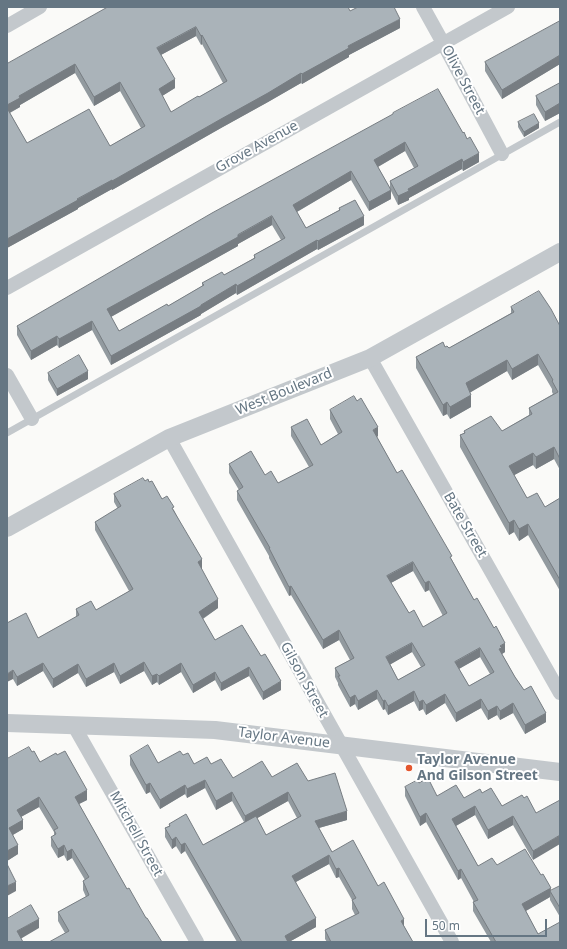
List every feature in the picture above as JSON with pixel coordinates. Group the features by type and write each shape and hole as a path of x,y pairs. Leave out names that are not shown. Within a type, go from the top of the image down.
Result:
{"street":[{"path":"7,26 40,7"},
{"name":"Olive Street","path":"423,7 502,154"},
{"name":"Grove Avenue","path":"7,288 508,7"},
{"name":"West Boulevard","path":"7,528 169,438 370,358 559,254"},
{"name":"Bate Street","path":"370,358 560,693"},
{"path":"7,375 32,419"},
{"name":"Gilson Street","path":"169,438 452,942"},
{"name":"Taylor Avenue","path":"7,723 215,730 560,772"},
{"name":"Mitchell Street","path":"74,726 197,942"}],"lane":[{"path":"7,433 560,122"}],"building":[{"path":"108,7 348,7 350,11 358,7 394,7 400,19 348,46 349,48 302,74 301,73 7,239 7,108 27,143 89,109 110,146 145,126 120,82 94,97 75,64 19,96 20,98 7,105 7,64","holes":["196,27 201,36 202,35 227,81 171,112 159,89 175,79 157,48"]},
{"path":"560,21 560,55 502,90 485,62"},
{"path":"560,83 560,103 545,112 536,96"},
{"path":"438,89 463,133 464,132 467,139 470,137 479,153 463,162 462,159 398,196 390,181 418,166 405,142 374,160 391,190 369,202 351,171 293,205 306,228 340,210 339,208 355,200 364,216 318,241 317,240 237,286 236,284 201,306 111,356 92,321 59,339 57,336 31,351 17,326 212,213","holes":["272,216 285,238 254,255 255,258 224,275 222,272 202,283 204,285 168,306 167,304 119,331 107,309 238,237 238,235"]},
{"path":"534,114 539,123 524,132 518,122"},
{"path":"539,291 560,326 560,459 554,447 536,457 533,453 509,466 527,498 537,493 545,507 560,498 560,580 528,524 519,529 514,520 509,523 460,435 465,433 464,431 491,416 502,431 532,414 529,408 558,392 538,354 512,369 507,360 466,383 471,395 450,407 447,402 443,405 416,357 443,342 445,347 447,346 449,348 514,312 511,307"},
{"path":"79,355 88,371 57,389 48,373"},
{"path":"354,396 357,401 361,398 378,427 373,430 397,473 402,470 452,556 450,557 474,600 477,598 494,628 496,626 505,643 500,646 502,648 499,649 515,677 524,690 531,686 546,713 525,725 513,703 500,711 497,706 488,711 481,699 456,713 445,694 426,705 423,700 419,702 414,691 388,706 385,700 383,701 377,690 358,701 355,695 350,698 335,668 354,658 339,630 323,640 291,586 289,587 270,548 237,491 243,487 229,464 251,451 265,475 271,471 278,483 313,465 291,427 307,419 321,445 342,432 330,410","holes":["413,562 425,583 429,581 447,613 423,627 414,610 409,613 387,576","412,643 425,665 398,680 386,657","480,648 494,672 469,686 455,662"]},
{"path":"143,478 145,481 148,479 149,482 152,481 162,499 167,496 174,507 172,508 202,559 198,562 218,599 199,612 215,640 242,625 261,656 265,654 281,681 263,692 249,667 221,683 215,672 193,685 181,663 159,676 157,674 152,676 144,662 120,676 114,663 86,679 78,664 53,679 43,663 17,677 13,670 7,674 7,623 26,613 38,638 79,615 76,609 91,601 96,610 133,589 95,522 121,506 114,494"},
{"path":"148,745 158,763 180,751 183,755 188,753 194,764 207,757 211,764 221,759 233,778 262,761 272,777 297,763 308,781 335,773 347,811 315,821 332,852 353,840 378,886 384,882 404,919 401,921 413,942 331,942 325,930 359,913 352,900 356,898 339,868 336,869 329,855 292,876 316,918 285,936 288,942 242,942 185,843 181,845 176,837 172,840 165,828 186,814 203,845 256,816 266,835 301,816 288,792 245,816 232,792 216,801 205,780 187,789 185,785 160,800 150,783 146,785 130,756"},
{"path":"29,747 32,752 34,751 40,762 56,753 57,755 65,751 87,790 75,797 127,889 129,888 162,942 49,942 69,931 58,912 89,895 83,881 89,877 72,849 67,852 64,845 58,849 51,837 56,834 54,830 58,828 39,797 17,810 23,820 9,828 18,845 7,851 7,759"},
{"path":"418,780 419,783 424,780 425,782 429,780 437,796 456,785 464,798 480,789 482,793 491,788 502,806 522,795 524,798 527,796 536,813 560,800 560,835 533,851 513,816 488,830 475,806 452,819 478,866 492,858 497,865 525,849 551,888 522,904 538,934 560,922 560,942 496,942 473,902 478,900 461,869 458,871 426,813 420,817 405,787"},
{"path":"7,864 16,882 7,886"},
{"path":"560,886 560,908 550,891"},
{"path":"31,905 39,919 17,931 23,942 7,942 7,919"}],"place":[{"name":"Taylor Avenue And Gilson Street","path":"409,768"}]}
